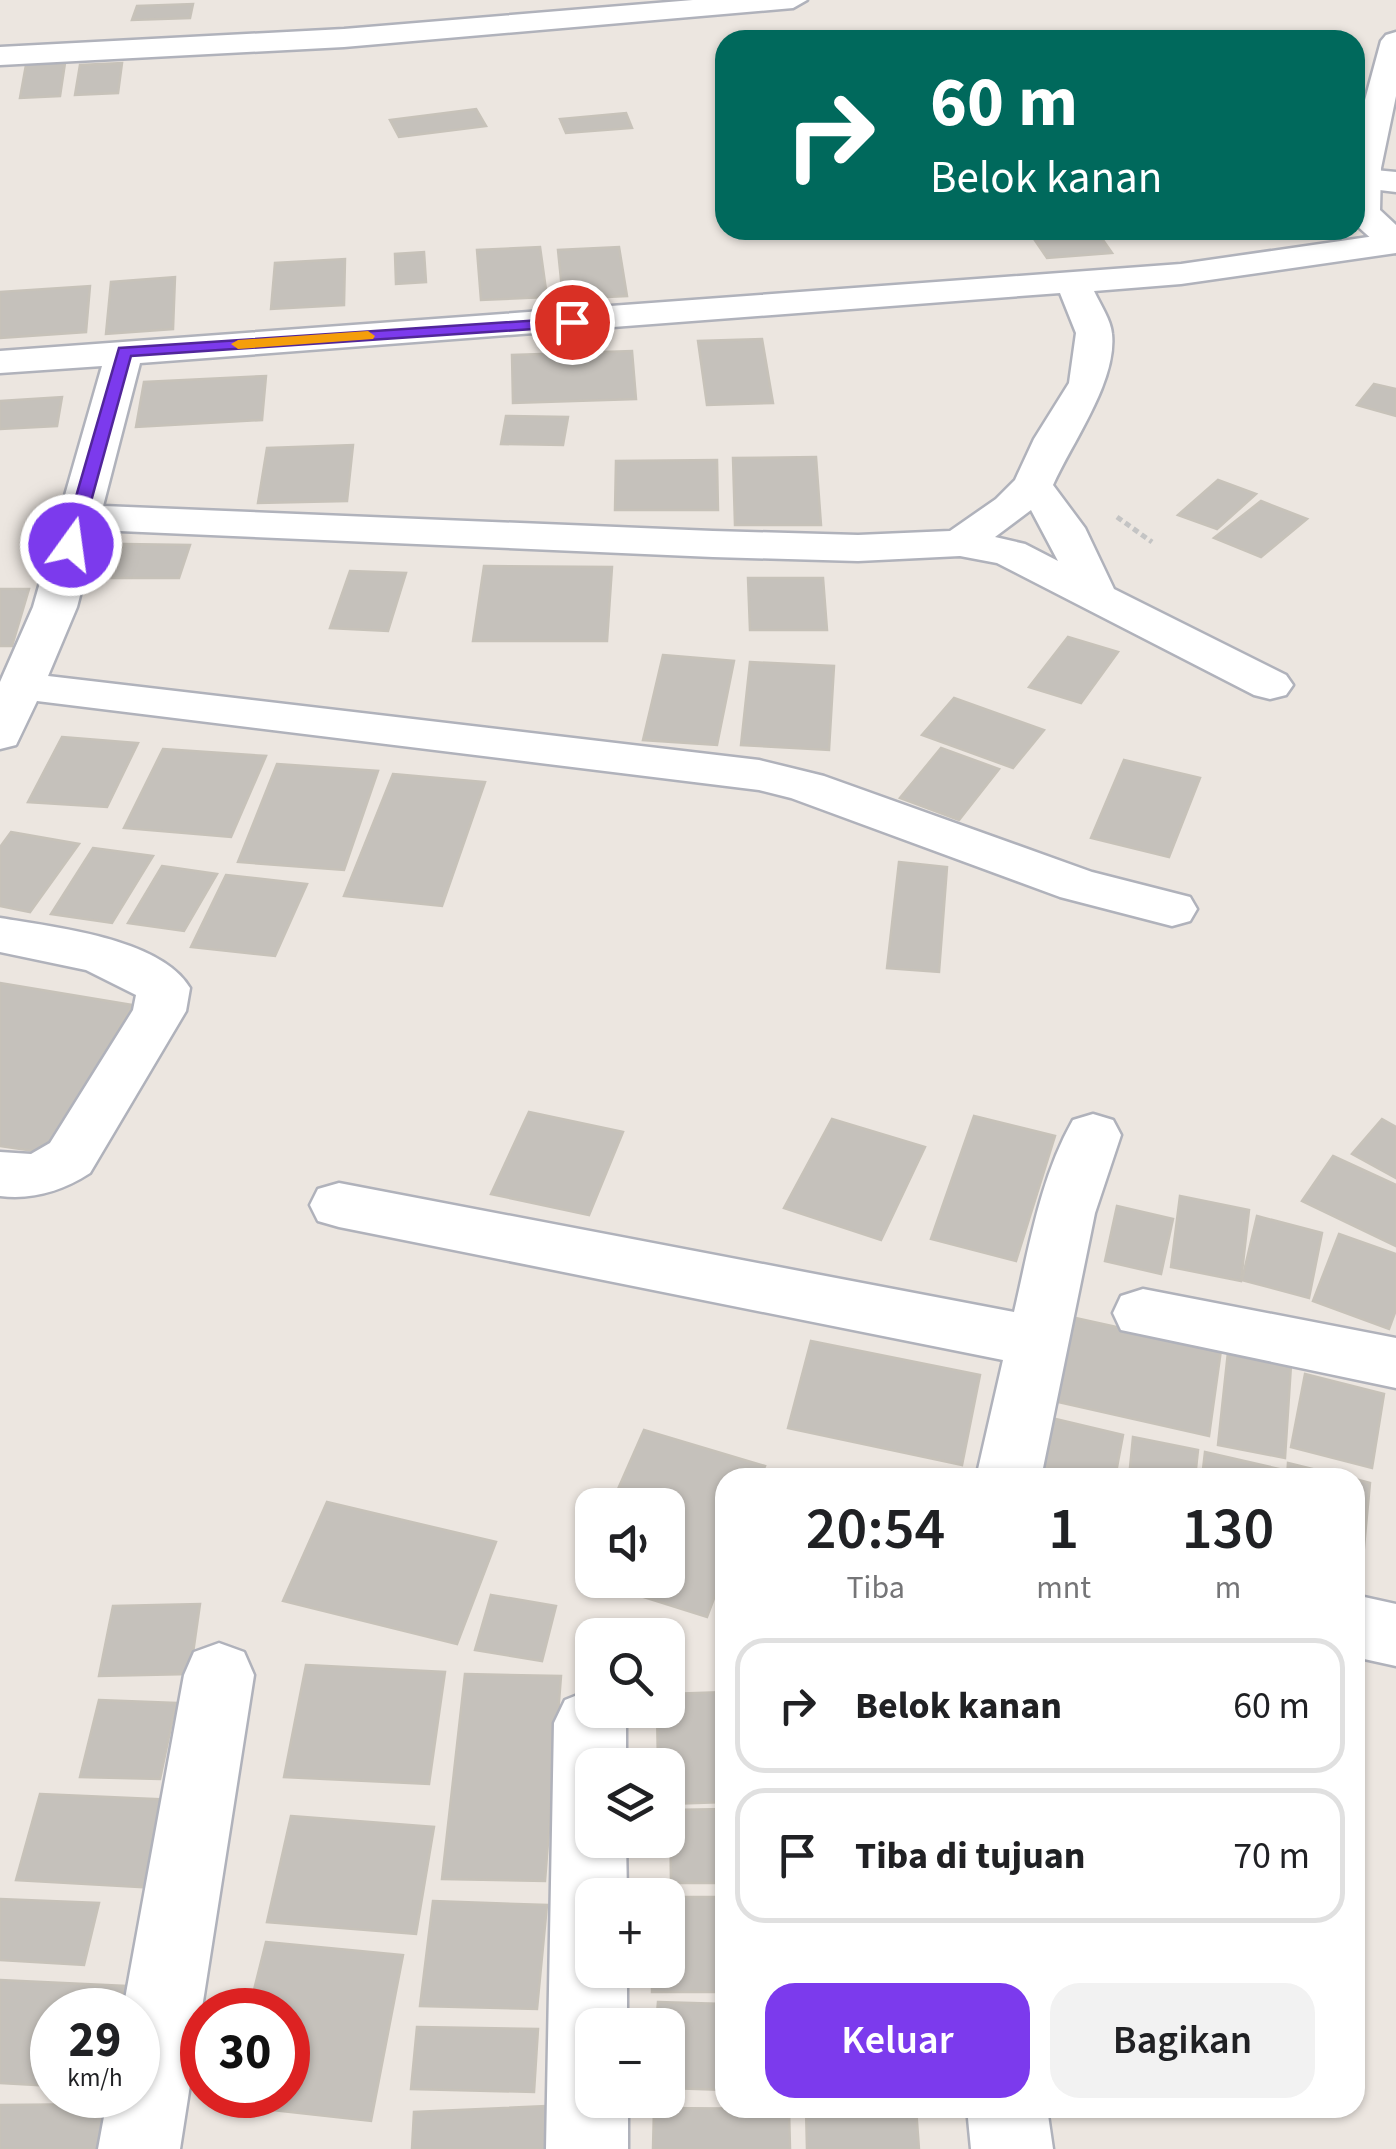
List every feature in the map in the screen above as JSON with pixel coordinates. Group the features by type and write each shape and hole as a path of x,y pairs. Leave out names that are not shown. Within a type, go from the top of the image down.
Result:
{"street":[{"path":"0,56 344,38 793,0"},
{"path":"1365,209 1380,181 1373,113 1396,41"},
{"path":"1365,215 1396,243"},
{"path":"0,362 1072,282 1257,265 1396,243"},
{"path":"960,543 1010,508 1034,485 1054,439 1088,383 1094,333 1072,282"},
{"path":"0,735 55,608 125,352"},
{"path":"1034,485 1064,528 1096,596"},
{"path":"77,517 712,544 858,548 960,543 1010,553 1270,685"},
{"path":"22,686 759,775 808,787 1078,885 1172,909"},
{"path":"0,935 107,955 132,966 164,988 159,1011 70,1158 48,1173 30,1178 0,1174"},
{"path":"1010,1468 1066,1214 1093,1136"},
{"path":"339,1205 1039,1342"},
{"path":"1143,1314 1396,1363"},
{"path":"1365,1628 1396,1635"},
{"path":"139,2149 219,1674"},
{"path":"587,2149 590,1728"},
{"path":"1007,2118 1012,2149"}],"building":[{"path":"193,4 190,18 132,20 137,6"},
{"path":"65,63 60,96 20,98 26,65"},
{"path":"122,63 118,93 75,95 80,65"},
{"path":"476,109 486,126 399,137 390,120"},
{"path":"626,113 632,128 566,133 560,119"},
{"path":"1035,240 1103,240 1112,253 1047,258"},
{"path":"540,247 547,297 481,300 477,250"},
{"path":"619,247 627,296 563,299 558,250"},
{"path":"424,252 426,282 396,284 395,254"},
{"path":"345,259 344,305 271,309 275,263"},
{"path":"175,277 173,329 106,334 111,282"},
{"path":"90,286 86,332 0,338 0,292"},
{"path":"762,339 773,403 707,405 698,341"},
{"path":"632,351 636,399 513,403 512,355"},
{"path":"266,376 262,420 136,427 144,382"},
{"path":"1374,384 1396,389 1396,416 1357,405"},
{"path":"62,397 57,426 0,429 0,401"},
{"path":"506,416 568,417 563,445 501,444"},
{"path":"353,445 347,501 258,503 267,448"},
{"path":"816,457 821,525 735,525 733,458"},
{"path":"717,460 718,510 615,510 616,461"},
{"path":"1218,480 1256,494 1217,529 1178,515"},
{"path":"1261,501 1307,519 1261,557 1214,538"},
{"path":"124,544 190,545 179,578 112,578"},
{"path":"484,566 612,567 607,641 473,641"},
{"path":"350,571 406,573 388,631 330,628"},
{"path":"748,578 823,578 827,630 750,630"},
{"path":"0,589 29,589 12,646 0,646"},
{"path":"1068,637 1118,652 1081,703 1029,687"},
{"path":"663,655 734,661 717,745 643,740"},
{"path":"750,662 834,666 829,750 741,745"},
{"path":"954,698 1044,730 1013,768 922,735"},
{"path":"62,737 138,743 107,807 28,802"},
{"path":"941,748 999,769 959,820 900,798"},
{"path":"163,749 266,756 231,837 124,828"},
{"path":"1124,760 1200,778 1169,857 1091,838"},
{"path":"277,764 378,771 344,870 238,862"},
{"path":"393,774 485,782 442,906 344,896"},
{"path":"11,832 79,844 30,912 0,906 0,847"},
{"path":"93,848 153,856 112,923 51,914"},
{"path":"899,862 947,867 939,972 887,968"},
{"path":"162,866 217,874 184,931 128,923"},
{"path":"226,875 307,884 275,956 191,947"},
{"path":"0,983 132,1005 47,1153 0,1146"},
{"path":"529,1112 623,1132 589,1215 491,1194"},
{"path":"974,1116 1055,1136 1016,1261 931,1239"},
{"path":"832,1119 925,1147 881,1240 784,1208"},
{"path":"1382,1119 1396,1127 1396,1178 1352,1154"},
{"path":"1333,1156 1396,1185 1396,1246 1302,1201"},
{"path":"1180,1196 1249,1210 1241,1281 1171,1267"},
{"path":"1117,1206 1173,1219 1161,1274 1105,1261"},
{"path":"1257,1216 1322,1233 1309,1298 1242,1280"},
{"path":"1339,1234 1396,1254 1396,1310 1389,1329 1313,1301"},
{"path":"1071,1317 1221,1350 1209,1436 1054,1401"},
{"path":"811,1341 980,1375 962,1465 788,1428"},
{"path":"1228,1352 1291,1365 1285,1458 1218,1445"},
{"path":"1305,1374 1384,1394 1372,1468 1291,1447"},
{"path":"1043,1416 1123,1435 1117,1468 1030,1468"},
{"path":"644,1430 765,1466 715,1468 715,1596 707,1617 647,1598 685,1598 685,1488 618,1488"},
{"path":"1133,1437 1198,1450 1196,1468 1130,1468"},
{"path":"1205,1452 1275,1468 1203,1468"},
{"path":"1365,1482 1370,1483 1365,1536"},
{"path":"327,1502 496,1542 457,1644 283,1601"},
{"path":"491,1595 556,1606 542,1661 475,1650"},
{"path":"200,1604 190,1674 99,1676 113,1606"},
{"path":"306,1665 445,1672 429,1784 284,1777"},
{"path":"465,1674 561,1676 545,1881 442,1879"},
{"path":"715,1692 715,1802 685,1803 685,1748 658,1748 657,1728 685,1728 685,1693"},
{"path":"99,1700 176,1703 160,1779 80,1777"},
{"path":"40,1794 176,1800 156,1888 16,1880"},
{"path":"715,1809 715,1883 685,1883 685,1878 671,1878 671,1858 685,1858 685,1810"},
{"path":"291,1816 434,1827 416,1934 267,1922"},
{"path":"685,1897 715,1897 715,1992 652,1992 652,1988 685,1988"},
{"path":"0,1899 99,1903 84,1965 0,1960"},
{"path":"433,1901 547,1905 537,2009 420,2006"},
{"path":"266,1942 403,1955 371,2121 310,2114 310,1988 254,1988"},
{"path":"0,1980 126,1986 30,1988 30,2085 0,2083"},
{"path":"658,2002 715,2004 715,2090 685,2089 685,2008 657,2008"},
{"path":"417,2027 538,2029 534,2092 411,2089"},
{"path":"0,2105 30,2105 30,2118 105,2118 99,2149 0,2149"},
{"path":"568,2105 568,2149 412,2149 414,2112"},
{"path":"685,2108 715,2108 715,2118 789,2118 790,2149 653,2149 654,2118 685,2118"},
{"path":"806,2118 917,2118 919,2149 807,2149"}],"slow traffic":[{"path":"238,344 368,336"}],"route":[{"path":"71,545 125,352 572,322"}]}
